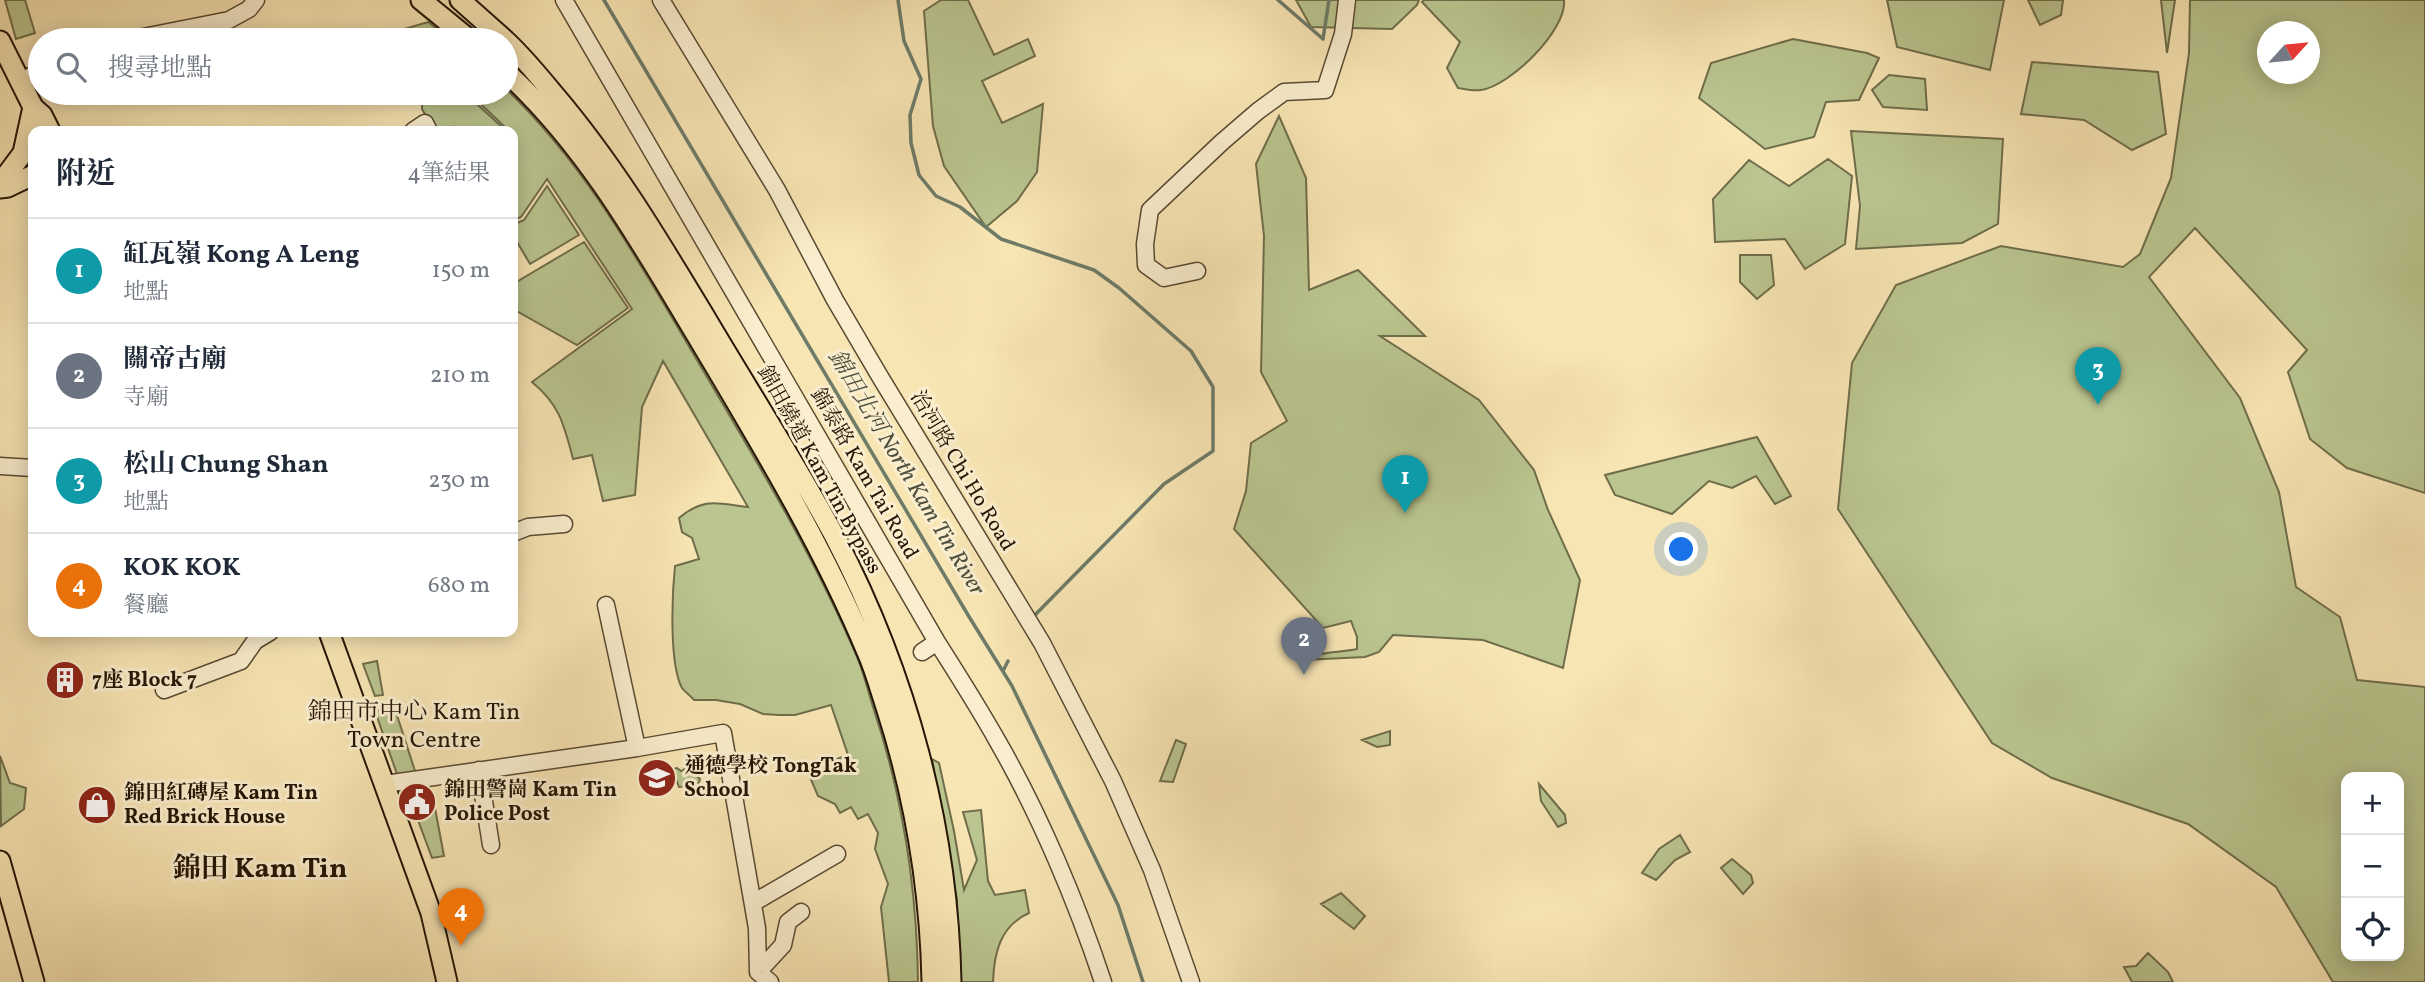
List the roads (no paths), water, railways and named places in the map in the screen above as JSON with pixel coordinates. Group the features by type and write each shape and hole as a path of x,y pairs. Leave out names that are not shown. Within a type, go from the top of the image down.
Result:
{"main road":[{"path":"421,0 455,28"},
{"name":"錦田繞道 Kam Tin Bypass","path":"460,0 491,28"},
{"path":"0,41 28,104"},
{"name":"錦田繞道 Kam Tin Bypass","path":"518,55 567,110 628,191 804,483 862,593 886,651 922,762 937,830 949,930 951,982"},
{"name":"錦田繞道 Kam Tin Bypass","path":"518,85 557,127 616,204 731,393 829,569 868,654 897,742 920,838 931,934 932,982"},
{"path":"34,119 42,115 48,126"},
{"path":"3,180 23,153 28,138"},
{"path":"3,180 28,163"},
{"path":"3,180 8,187 28,177"},
{"path":"331,637 431,913 447,982"},
{"path":"0,861 34,982"}],"street":[{"path":"189,28 229,20 249,9 257,0"},
{"name":"錦泰路 Kam Tai Road","path":"564,0 937,642 999,742 1039,820 1103,982"},
{"path":"1197,271 1164,278 1146,265 1145,244 1150,210 1222,142 1284,92 1325,90 1343,34 1347,0"},
{"name":"治河路 Chi Ho Road","path":"663,1 777,190 878,375 1042,643 1113,782 1152,870 1191,982"},
{"path":"20,83 28,78"},
{"path":"0,466 28,468"},
{"path":"518,531 527,527 564,524"},
{"path":"606,605 637,748"},
{"path":"164,690 241,661 262,637"},
{"path":"922,652 937,642"},
{"path":"385,785 723,733 764,977"},
{"path":"479,770 491,845"},
{"path":"752,903 837,854"},
{"path":"764,977 783,945 788,922 801,912"}],"waterway":[{"name":"錦田北河 North Kam Tin River","path":"604,0 1012,686 1118,905 1143,982"},
{"path":"898,0 904,41 921,79 910,115 911,143 919,175 936,196 960,207 1001,239 1094,270 1119,288 1191,351 1213,387 1213,451 1164,484 1031,619"},
{"path":"1278,0 1323,39"},
{"path":"1323,39 1329,0"},
{"path":"1003,671 1008,661"}],"place":[{"name":"松山 Chung Shan","path":"2098,405"},
{"name":"缸瓦嶺 Kong A Leng","path":"1405,513"},
{"name":"關帝古廟","path":"1304,675"},
{"name":"7座 Block 7","path":"65,680"},
{"name":"通德學校 TongTak School","path":"657,778"},
{"name":"錦田警崗 Kam Tin Police Post","path":"417,802"},
{"name":"錦田紅磚屋 Kam Tin Red Brick House","path":"97,805"},
{"name":"KOK KOK","path":"461,946"}],"district":[{"name":"錦田市中心 Kam Tin Town Centre","path":"414,727"},
{"name":"錦田 Kam Tin","path":"260,869"}]}
